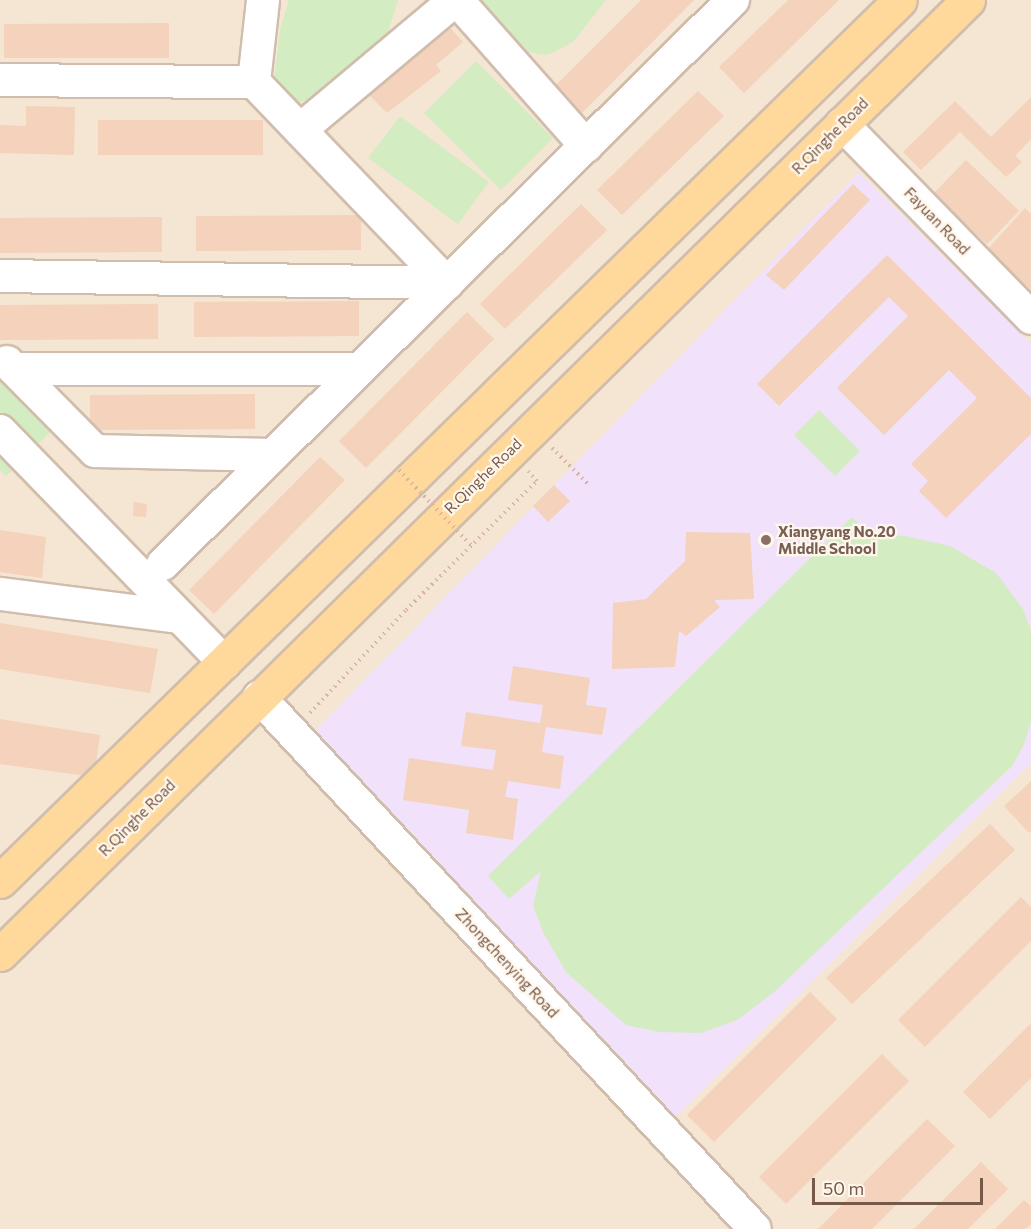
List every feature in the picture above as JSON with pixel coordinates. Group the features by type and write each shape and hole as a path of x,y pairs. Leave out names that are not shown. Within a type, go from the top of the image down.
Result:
{"main road":[{"name":"R.Qinghe Road","path":"0,954 968,0"},
{"path":"0,881 898,1"}],"street":[{"path":"254,82 263,0"},
{"path":"300,130 456,0 586,146"},
{"path":"163,564 733,0"},
{"path":"0,80 254,82 447,282"},
{"name":"Fayuan Road","path":"842,124 1031,318"},
{"path":"0,276 447,282"},
{"path":"7,362 360,369"},
{"path":"7,362 95,451 273,455"},
{"path":"0,431 225,663"},
{"path":"0,594 180,617"},
{"name":"Zhongchenying Road","path":"259,697 755,1229"}],"path":[{"path":"533,428 590,486"},
{"path":"399,470 472,546"},
{"path":"292,733 406,610 537,481"}],"shaded area":[{"path":"0,0 1031,0 1031,1229 0,1229"},
{"name":"Xiangyang No.20 Middle School","path":"859,172 1031,343 1031,763 668,1125 310,736"}],"green space":[{"path":"289,0 398,0 388,32 361,66 327,94 292,104 273,89 280,30"},
{"path":"477,0 606,0 573,42 547,55 527,52"},
{"path":"476,61 553,138 501,190 424,113"},
{"path":"400,116 489,182 458,224 368,158"},
{"path":"0,379 51,431 6,476 0,470"},
{"path":"819,410 860,451 835,476 794,435"},
{"path":"852,517 870,535 905,536 950,546 996,573 1023,609 1031,630 1031,722 1024,744 1013,765 773,993 737,1020 701,1033 659,1032 626,1025 566,972 544,934 533,906 541,871 509,899 488,876"}],"building":[{"path":"641,0 694,0 582,113 554,87"},
{"path":"788,0 839,0 744,93 719,67"},
{"path":"169,23 169,58 4,58 4,24"},
{"path":"446,23 463,42 436,65 441,71 387,113 367,93"},
{"path":"698,91 724,116 622,215 597,190"},
{"path":"1031,97 1031,139 1015,156 1022,162 1006,177 960,132 921,170 903,152 955,101 991,137"},
{"path":"26,106 75,107 74,155 0,153 0,125 26,126"},
{"path":"98,120 263,120 263,155 98,155"},
{"path":"966,160 1019,211 987,244 933,194"},
{"path":"853,184 870,200 784,290 766,275"},
{"path":"581,204 607,230 505,329 480,304"},
{"path":"1025,208 1031,214 1031,290 987,250"},
{"path":"361,215 361,250 196,251 196,216"},
{"path":"162,217 162,252 0,253 0,218"},
{"path":"887,255 1031,398 1031,434 946,518 919,491 928,481 911,464 977,398 949,370 884,435 837,388 908,316 889,297 779,406 757,384"},
{"path":"359,301 359,336 194,337 194,302"},
{"path":"158,304 158,339 0,340 0,305"},
{"path":"467,312 494,339 366,468 339,441"},
{"path":"255,394 255,429 90,430 90,395"},
{"path":"320,457 345,480 214,614 189,590"},
{"path":"554,485 570,501 548,522 533,506"},
{"path":"134,502 147,504 146,517 133,516"},
{"path":"0,530 46,537 42,578 0,572"},
{"path":"686,532 750,533 754,599 714,600 720,607 686,636 679,631 675,667 612,669 613,603 646,599 685,561"},
{"path":"0,623 158,649 150,693 0,669"},
{"path":"513,666 590,678 586,705 607,708 602,735 546,727 542,752 564,756 560,789 508,781 505,797 518,799 513,840 466,833 469,810 403,800 409,758 493,770 496,750 461,746 466,712 540,723 543,705 508,700"},
{"path":"0,719 100,735 94,777 0,764"},
{"path":"1031,781 1031,831 1029,833 1004,806"},
{"path":"990,824 1015,850 852,1004 826,978"},
{"path":"1021,897 1031,907 1031,941 925,1047 898,1020"},
{"path":"810,992 837,1019 714,1142 687,1115"},
{"path":"1031,1023 1031,1078 990,1119 963,1092"},
{"path":"882,1054 909,1081 786,1204 759,1177"},
{"path":"927,1119 955,1146 872,1229 818,1229"},
{"path":"981,1162 1008,1189 968,1229 914,1229"},
{"path":"1024,1200 1031,1206 1031,1224 1025,1229 995,1229"}],"place":[{"name":"Xiangyang No.20 Middle School","path":"766,540"}]}
